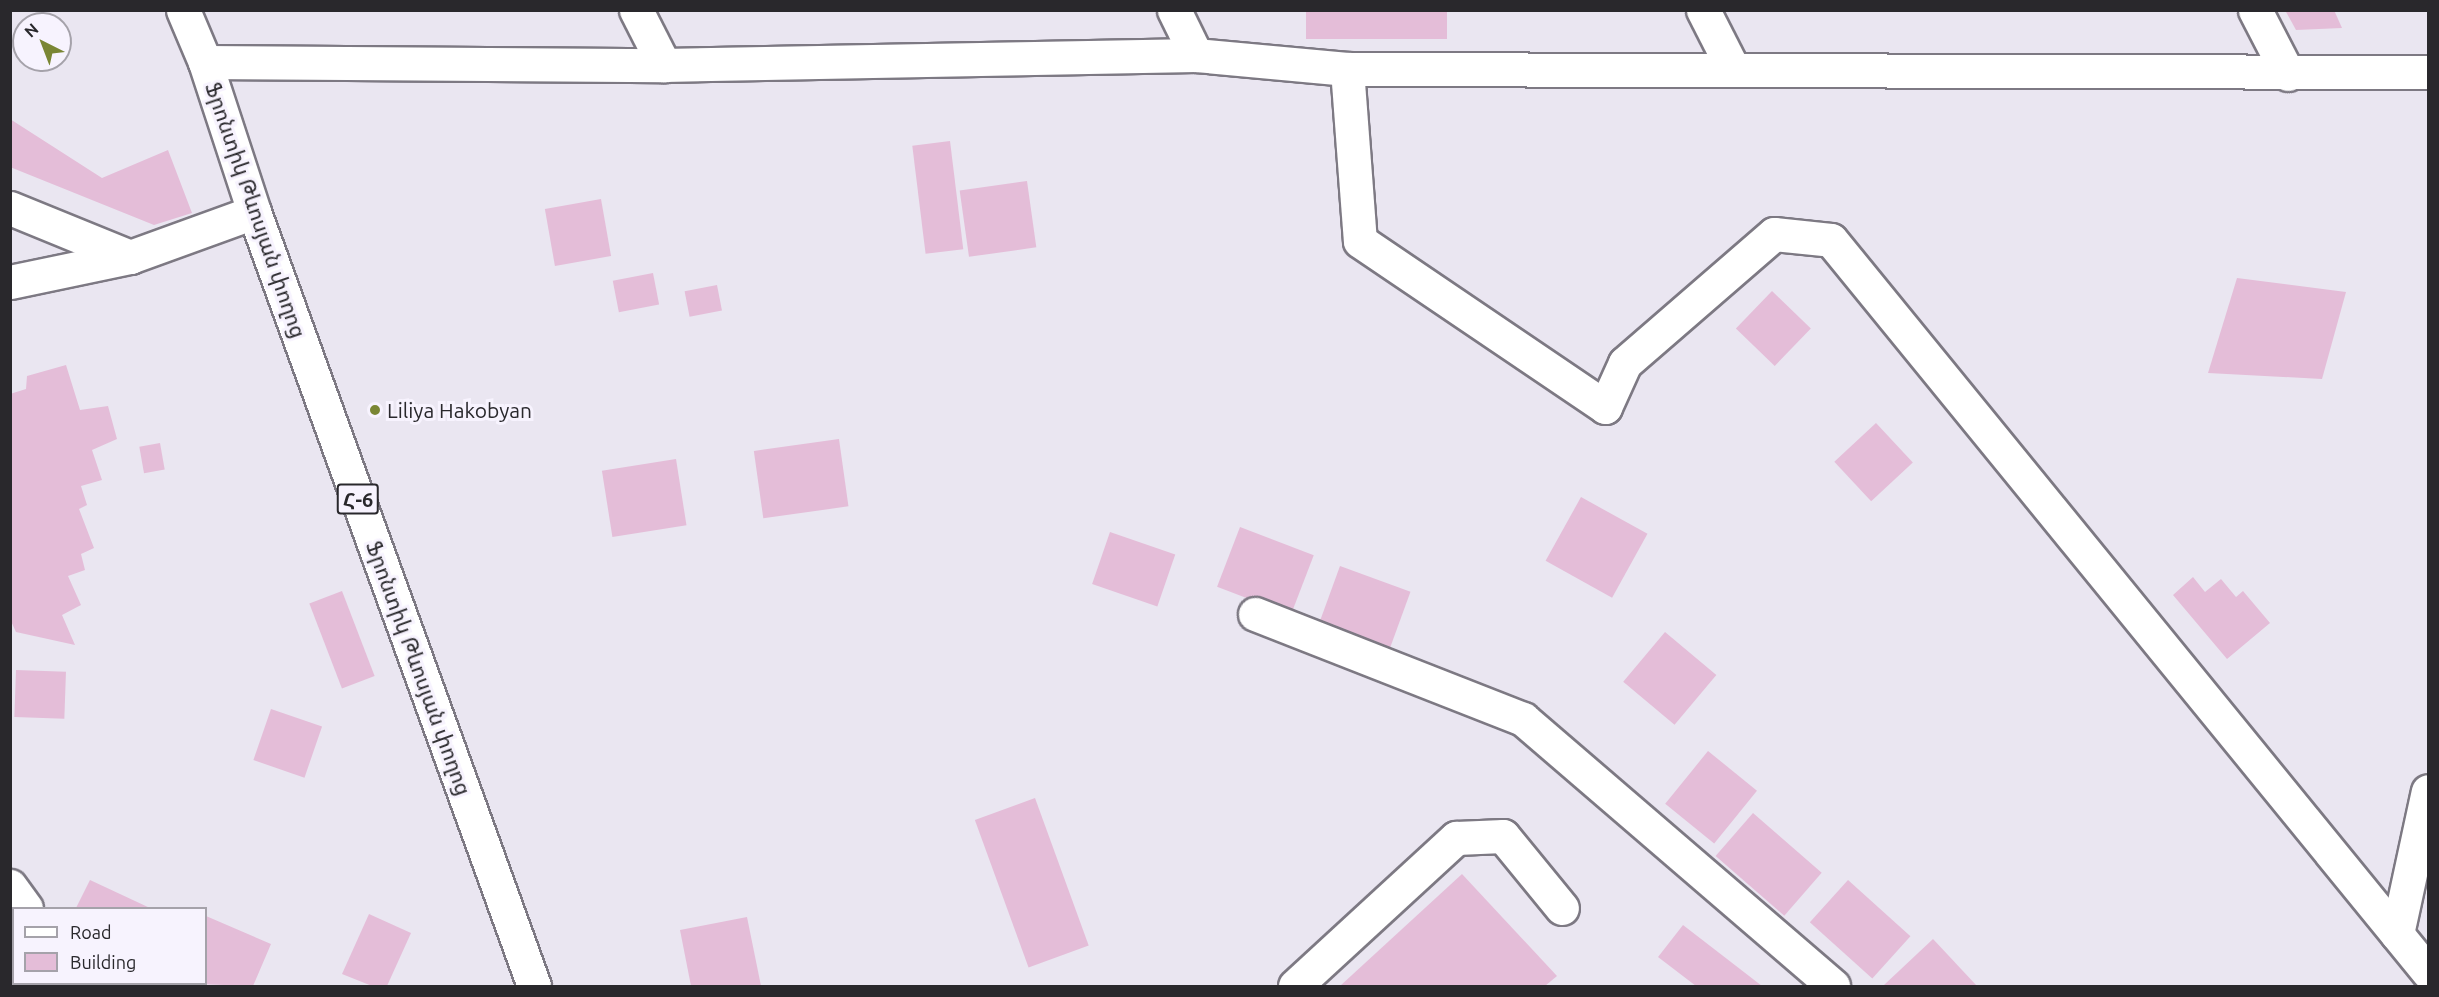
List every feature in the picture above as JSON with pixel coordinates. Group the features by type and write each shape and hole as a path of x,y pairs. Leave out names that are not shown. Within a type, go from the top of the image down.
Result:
{"street":[{"name":"Ֆրոնտիկ Թևոսյան փողոց","path":"183,10 205,62 254,212 534,987"},
{"path":"636,10 664,65"},
{"path":"1174,10 1196,55"},
{"path":"1703,10 1732,68"},
{"path":"2255,10 2288,74"},
{"path":"205,62 664,65 1196,55 1347,69 1732,68 2288,74 2428,72"},
{"path":"1347,69 1360,241 1605,406 1625,363 1774,234 1831,240 2428,972"},
{"path":"10,208 130,257"},
{"path":"10,282 130,257 254,212"},
{"path":"1255,614 1522,719 1833,987"},
{"path":"2397,934 2428,791"},
{"path":"1295,987 1456,838 1503,836 1562,908"},
{"path":"10,886 25,907"}],"building":[{"path":"1306,10 1447,10 1447,39 1306,39"},
{"path":"2285,10 2334,10 2342,28 2296,30"},
{"path":"10,119 102,178 168,150 192,213 154,225 10,167"},
{"path":"950,141 963,249 926,254 912,146"},
{"path":"1027,181 1036,247 969,257 960,190"},
{"path":"601,199 611,256 555,266 545,209"},
{"path":"653,273 659,304 619,312 613,281"},
{"path":"2237,278 2346,292 2322,379 2208,373"},
{"path":"717,285 722,311 690,317 685,291"},
{"path":"1772,291 1811,329 1775,366 1736,328"},
{"path":"66,365 80,410 108,406 117,439 92,450 102,480 81,486 87,505 79,509 94,548 81,554 85,570 68,576 81,605 62,615 75,645 16,632 10,619 10,394 26,389 27,376"},
{"path":"1876,423 1913,462 1871,501 1834,462"},
{"path":"839,439 848,506 763,518 754,451"},
{"path":"160,443 165,470 144,473 139,447"},
{"path":"676,459 686,525 612,537 602,471"},
{"path":"1581,497 1647,534 1612,598 1546,561"},
{"path":"1240,527 1314,555 1291,615 1217,587"},
{"path":"1110,532 1175,554 1157,606 1092,584"},
{"path":"1340,566 1410,592 1389,650 1319,624"},
{"path":"2193,577 2205,592 2221,579 2236,597 2243,591 2270,623 2227,659 2173,595"},
{"path":"342,591 375,676 342,688 309,604"},
{"path":"1665,632 1716,675 1675,725 1623,682"},
{"path":"16,670 66,672 64,719 14,717"},
{"path":"271,709 322,727 304,778 253,760"},
{"path":"1708,751 1757,791 1714,843 1665,804"},
{"path":"1035,798 1089,946 1029,967 975,820"},
{"path":"1753,813 1822,873 1784,916 1716,856"},
{"path":"1462,874 1557,976 1545,986 1340,986"},
{"path":"90,880 148,907 76,907"},
{"path":"1848,880 1910,936 1872,979 1810,922"},
{"path":"369,914 411,933 387,986 372,986 342,974"},
{"path":"207,916 271,944 253,986 207,984"},
{"path":"747,917 761,986 691,986 680,930"},
{"path":"1683,925 1762,986 1696,986 1658,957"},
{"path":"1933,939 1977,986 1884,985"}],"place":[{"name":"Liliya Hakobyan","path":"375,410"}]}
